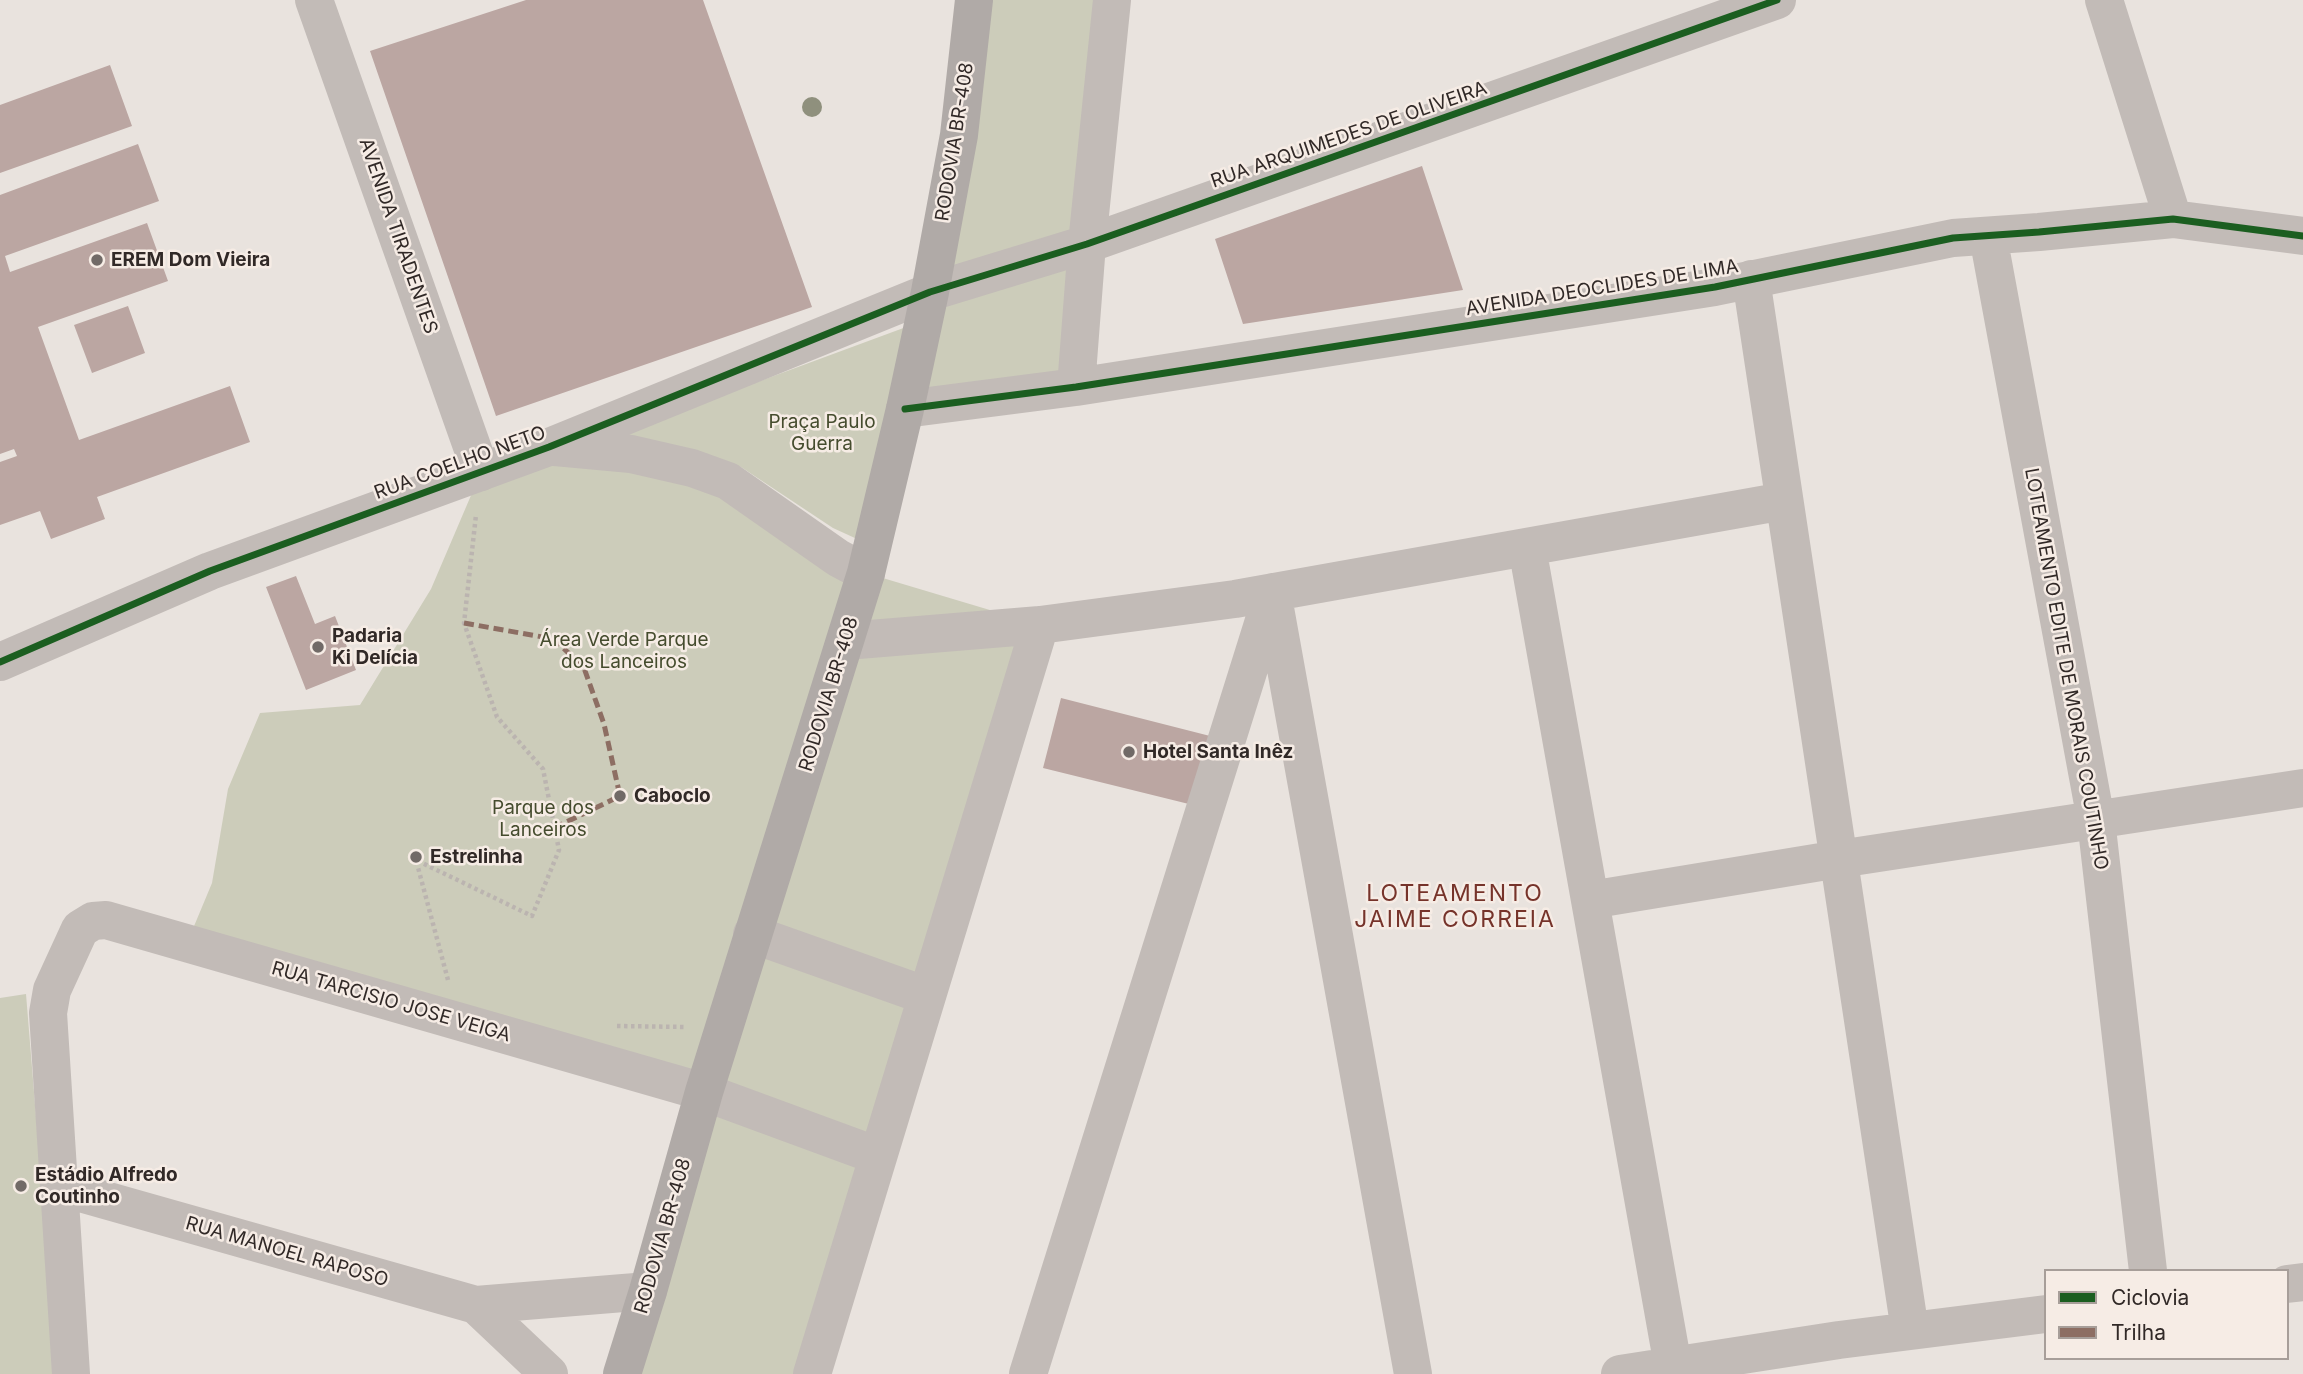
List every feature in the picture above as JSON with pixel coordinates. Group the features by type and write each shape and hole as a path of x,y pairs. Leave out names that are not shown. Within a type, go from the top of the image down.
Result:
{"main road":[{"name":"RODOVIA BR-408","path":"622,1374 752,934 866,573 930,292 959,135 974,0"}],"street":[{"name":"AVENIDA TIRADENTES","path":"314,0 481,472"},
{"path":"1076,387 1087,244 1112,0"},
{"name":"RUA ARQUIMEDES DE OLIVEIRA","path":"930,292 1087,244 1777,0"},
{"path":"2104,0 2173,219"},
{"name":"AVENIDA DEOCLIDES DE LIMA","path":"905,409 1076,387 1702,289 1953,238 2173,219 2303,236"},
{"name":"LOTEAMENTO EDITE DE MORAIS COUTINHO","path":"1988,236 2096,820 2148,1269"},
{"path":"1751,279 1910,1331"},
{"name":"RUA COELHO NETO","path":"0,662 210,571 550,447 930,292"},
{"name":"RUA COELHO NETO","path":"550,447 631,454 692,468 728,481 838,558 866,573"},
{"path":"846,641 1040,625 1235,599 1784,501"},
{"path":"1527,547 1673,1366"},
{"path":"1028,1374 1272,592"},
{"path":"1272,592 1413,1374"},
{"path":"811,1374 1040,625"},
{"path":"1590,900 2303,788"},
{"name":"RUA TARCISIO JOSE VEIGA","path":"59,1186 48,1013 52,990 80,929 93,921 106,920 704,1092 878,1156"},
{"path":"752,934 927,996"},
{"path":"59,1186 71,1374"},
{"name":"RUA MANOEL RAPOSO","path":"59,1186 475,1305 649,1290"},
{"name":"RUA MANOEL RAPOSO","path":"475,1305 549,1374"},
{"path":"1620,1374 1910,1331 2044,1314"}],"path":[{"path":"459,1021 416,860 531,916 559,850 543,769 497,717 464,623 481,472"},
{"path":"608,1025 689,1027"}],"green space":[{"path":"974,0 1112,0 1076,387 905,409"},
{"name":"Praça Paulo Guerra","path":"917,323 868,544 833,528 741,467 712,457 595,442"},
{"name":"Parque dos Lanceiros","path":"549,447 692,468 866,573 1040,625 812,1374 622,1374 703,1093 187,943 212,883 228,789 260,713 360,705 431,589 481,472"},
{"name":"Estádio Alfredo Coutinho","path":"26,994 57,1374 0,1374 0,998"}],"building":[{"path":"526,0 703,0 812,307 496,416 370,51"},
{"path":"110,65 132,126 0,173 0,105"},
{"path":"138,144 159,201 5,256 10,272 147,223 168,281 38,327 79,440 230,386 250,442 97,497 105,519 51,539 40,511 0,525 0,462 17,456 14,449 0,454 0,195"},
{"path":"1422,166 1463,290 1243,324 1215,239"},
{"path":"128,306 145,353 92,373 74,325"},
{"name":"Padaria Ki Delícia","path":"296,576 315,624 335,616 356,670 306,690 266,587"},
{"name":"Hotel Santa Inêz","path":"1061,698 1214,737 1197,806 1043,768"}],"marked path":[{"path":"464,623 554,639 584,668 604,724 620,796 554,828"}],"cycle path":[{"path":"0,662 210,571 549,447 930,292 1087,244 1777,0"},
{"path":"905,409 1076,387 1715,287 1953,238 2173,219 2303,236"}],"place":[{"name":"EREM Dom Vieira","path":"97,260"},
{"name":"Padaria Ki Delícia","path":"318,647"},
{"name":"Hotel Santa Inêz","path":"1129,752"},
{"name":"Caboclo","path":"620,796"},
{"name":"Estrelinha","path":"416,857"},
{"name":"Estádio Alfredo Coutinho","path":"21,1186"}],"district":[{"name":"LOTEAMENTO JAIME CORREIA","path":"1455,907"}],"park label":[{"name":"Área Verde Parque dos Lanceiros","path":"624,651"}]}
